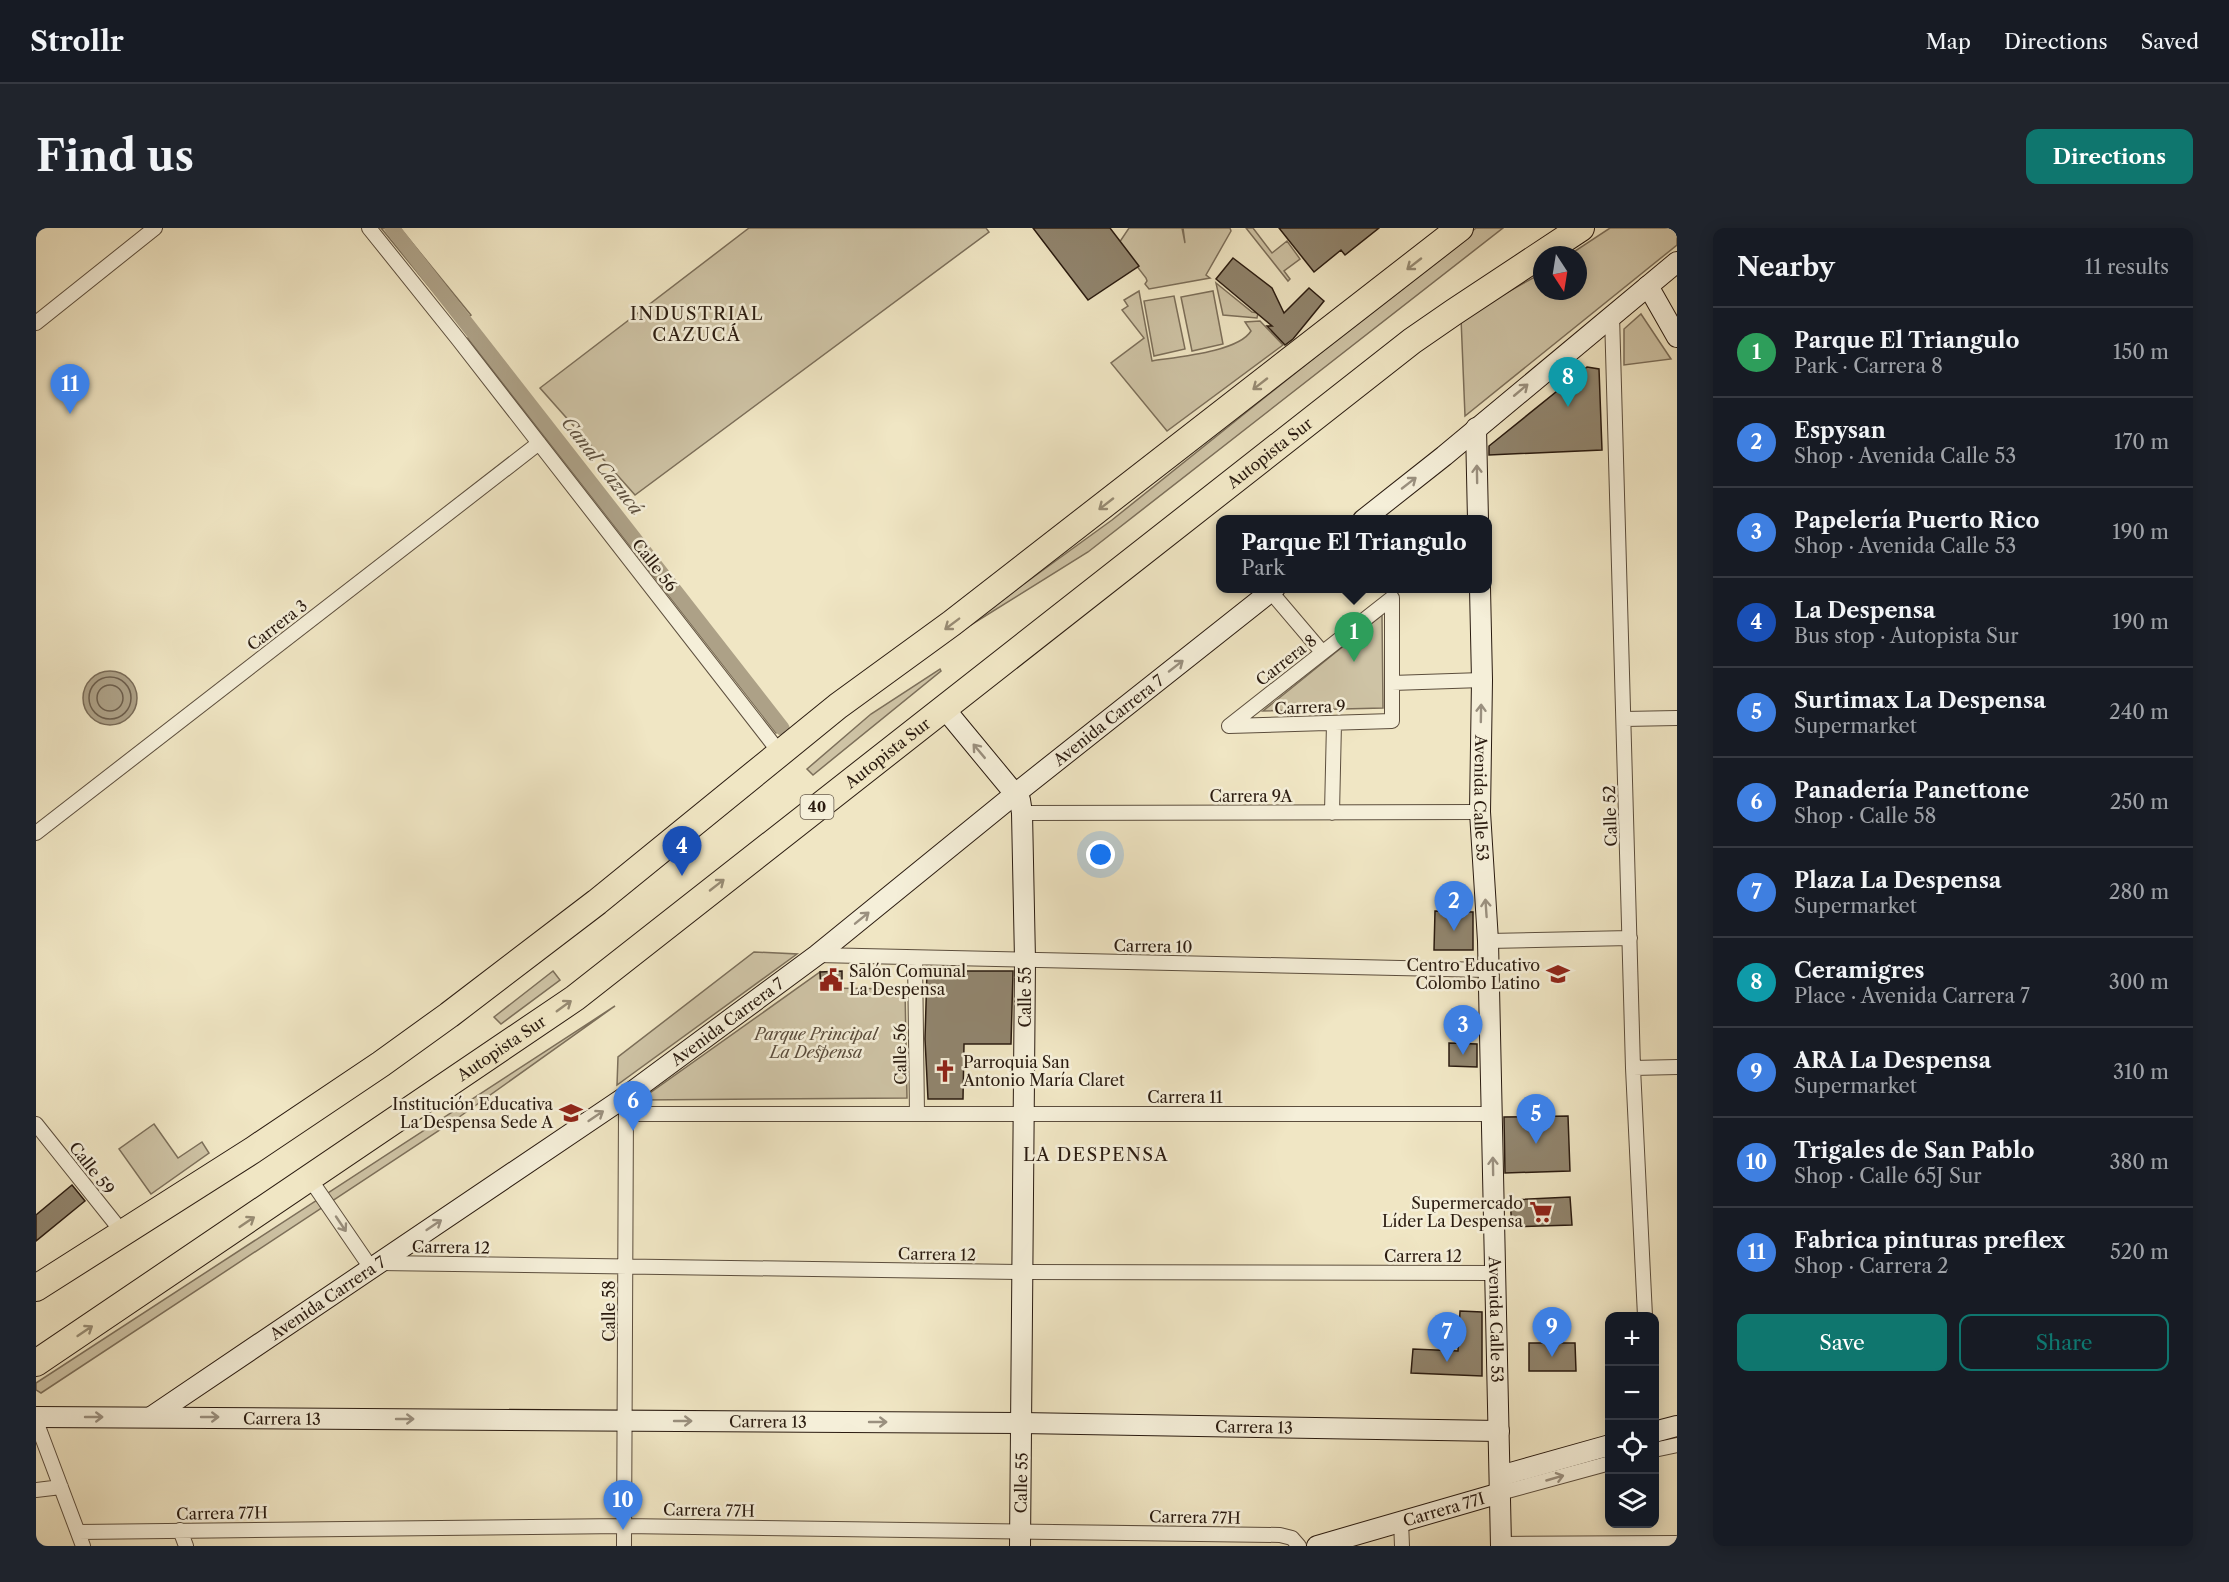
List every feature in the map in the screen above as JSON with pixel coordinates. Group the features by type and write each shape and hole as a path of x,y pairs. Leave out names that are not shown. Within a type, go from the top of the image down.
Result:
{"highway":[{"path":"36,1288 254,1150 449,1015 597,902 838,706 986,598 1460,228"},
{"name":"Autopista Sur","path":"36,1363 575,998 1441,320 1581,228"}],"street":[{"path":"36,323 155,228"},
{"name":"Calle 56","path":"369,228 780,753"},
{"path":"1368,515 1677,262"},
{"path":"1648,286 1677,337"},
{"name":"Calle 52","path":"1612,315 1633,1068 1645,1312"},
{"path":"1476,428 1478,515"},
{"name":"Carrera 3","path":"36,833 539,443"},
{"name":"Avenida Carrera 7","path":"151,1417 375,1266 626,1105 1269,593"},
{"path":"1275,593 1322,652"},
{"name":"Avenida Calle 53","path":"1480,593 1482,680 1480,812 1488,942 1501,1545"},
{"name":"Carrera 8","path":"1229,726 1392,598 1392,683"},
{"path":"1392,683 1482,680"},
{"name":"Carrera 9","path":"1229,726 1392,721 1392,683"},
{"name":"Calle 55","path":"944,708 1020,800 1022,813 1025,960 1020,1538"},
{"path":"1624,719 1677,718"},
{"path":"1332,813 1334,723"},
{"name":"Carrera 9A","path":"1022,813 1480,812"},
{"path":"1488,942 1630,938"},
{"name":"Carrera 10","path":"817,955 1488,970"},
{"name":"Calle 56","path":"915,957 917,1114"},
{"path":"1633,1068 1677,1067"},
{"name":"Carrera 11","path":"626,1105 917,1114 1492,1114"},
{"name":"Calle 58","path":"624,1546 626,1105"},
{"name":"Calle 59","path":"36,1124 123,1233"},
{"path":"310,1179 375,1266"},
{"name":"Carrera 12","path":"375,1266 625,1266 1023,1272 1495,1273"},
{"name":"Carrera 13","path":"36,1419 151,1417 1021,1423 1499,1431"},
{"path":"36,1419 83,1546"},
{"path":"1659,1431 1677,1426"},
{"path":"1659,1449 1677,1445"},
{"name":"Carrera 77I","path":"1317,1546 1401,1521 1605,1447"},
{"path":"1500,1484 1605,1464"},
{"path":"36,1490 61,1487"},
{"path":"1401,1521 1402,1546"},
{"name":"Carrera 77H","path":"78,1532 624,1526 1020,1538 1280,1535 1292,1538 1299,1546"},
{"path":"180,1530 186,1546"},
{"path":"1501,1545 1677,1543"}],"green space":[{"path":"381,228 400,228 471,315 459,323"},
{"path":"749,228 986,228 989,232 635,495 540,388"},
{"path":"1129,228 1182,228 1185,243 1183,228 1230,228 1231,231 1206,275 1210,278 1149,289 1145,284 1146,278 1119,243"},
{"path":"1246,228 1253,228 1272,253 1287,241 1300,259 1284,271 1290,279 1288,281"},
{"path":"1476,228 1503,228 1088,552 945,641 1112,520"},
{"path":"1610,228 1677,228 1677,245 1465,416 1461,318 1533,278 1533,300 1587,300 1587,246 1583,246"},
{"path":"1216,283 1252,312 1258,313 1257,318 1223,315"},
{"path":"1139,291 1152,361 1221,349 1234,344 1251,331 1245,322 1260,321 1283,345 1167,431 1111,363 1144,338 1122,310 1128,306 1124,300"},
{"path":"1213,291 1223,344 1192,351 1181,297"},
{"path":"1174,296 1185,349 1154,356 1144,301"},
{"path":"1641,314 1671,359 1624,365 1624,329"},
{"path":"480,331 787,725 776,733 468,338"},
{"path":"1382,615 1383,708 1263,711"},
{"path":"940,669 941,671 813,775 807,769 871,714"},
{"path":"754,952 797,954 617,1085 618,1057"},
{"path":"553,971 560,980 501,1024 494,1017"},
{"name":"Parque Principal La Despensa","path":"820,972 821,988 905,989 907,1098 640,1100"},
{"path":"615,1006 455,1120 41,1393 36,1390 36,1383"},
{"path":"154,1124 178,1158 202,1142 209,1153 151,1194 119,1149"}],"water":[{"path":"110,671 120,673 129,679 135,688 137,698 135,708 129,717 120,723 110,725 100,723 91,717 85,708 83,698 85,688 91,679 100,673"}],"building":[{"path":"1033,228 1110,228 1139,266 1088,300"},
{"path":"1279,228 1379,228 1345,255 1341,250 1314,272"},
{"path":"1233,258 1272,288 1284,313 1309,288 1324,301 1293,339 1285,345 1267,326 1272,326 1216,279"},
{"path":"1587,367 1599,369 1602,450 1489,455 1489,446"},
{"path":"1435,911 1473,912 1473,950 1434,950"},
{"name":"Salón Comunal La Despensa","path":"842,971 842,988 821,988 820,972"},
{"path":"927,971 1013,971 1011,1044 964,1044 963,1099 928,1099 925,1039"},
{"path":"1449,1043 1477,1044 1477,1067 1449,1066"},
{"path":"1568,1116 1570,1171 1505,1173 1504,1117"},
{"path":"72,1185 85,1201 36,1241 36,1215"},
{"name":"Supermercado Líder La Despensa","path":"1570,1197 1572,1225 1512,1227 1510,1200"},
{"path":"1460,1311 1482,1312 1482,1376 1411,1373 1413,1349 1458,1351"},
{"path":"1529,1343 1575,1343 1576,1371 1529,1371"}],"waterway":[{"name":"Canal Cazucá","path":"392,228 782,728"}],"place":[{"name":"Ceramigres","path":"1568,407"},
{"name":"Fabrica pinturas preflex","path":"70,414"},
{"name":"Parque El Triangulo","path":"1354,662"},
{"name":"La Despensa","path":"682,876"},
{"name":"Espysan","path":"1454,931"},
{"name":"Centro Educativo Colombo Latino","path":"1558,974"},
{"name":"Salón Comunal La Despensa","path":"831,980"},
{"name":"Papelería Puerto Rico","path":"1463,1055"},
{"name":"Parroquia San Antonio María Claret","path":"945,1071"},
{"name":"Institución Educativa La Despensa Sede A","path":"571,1113"},
{"name":"Panadería Panettone","path":"633,1131"},
{"name":"Surtimax La Despensa","path":"1536,1144"},
{"name":"Supermercado Líder La Despensa","path":"1541,1212"},
{"name":"ARA La Despensa","path":"1552,1357"},
{"name":"Plaza La Despensa","path":"1447,1362"},
{"name":"Trigales de San Pablo","path":"623,1530"}],"district":[{"name":"INDUSTRIAL CAZUCÁ","path":"697,324"},
{"name":"LA DESPENSA","path":"1096,1155"}]}
